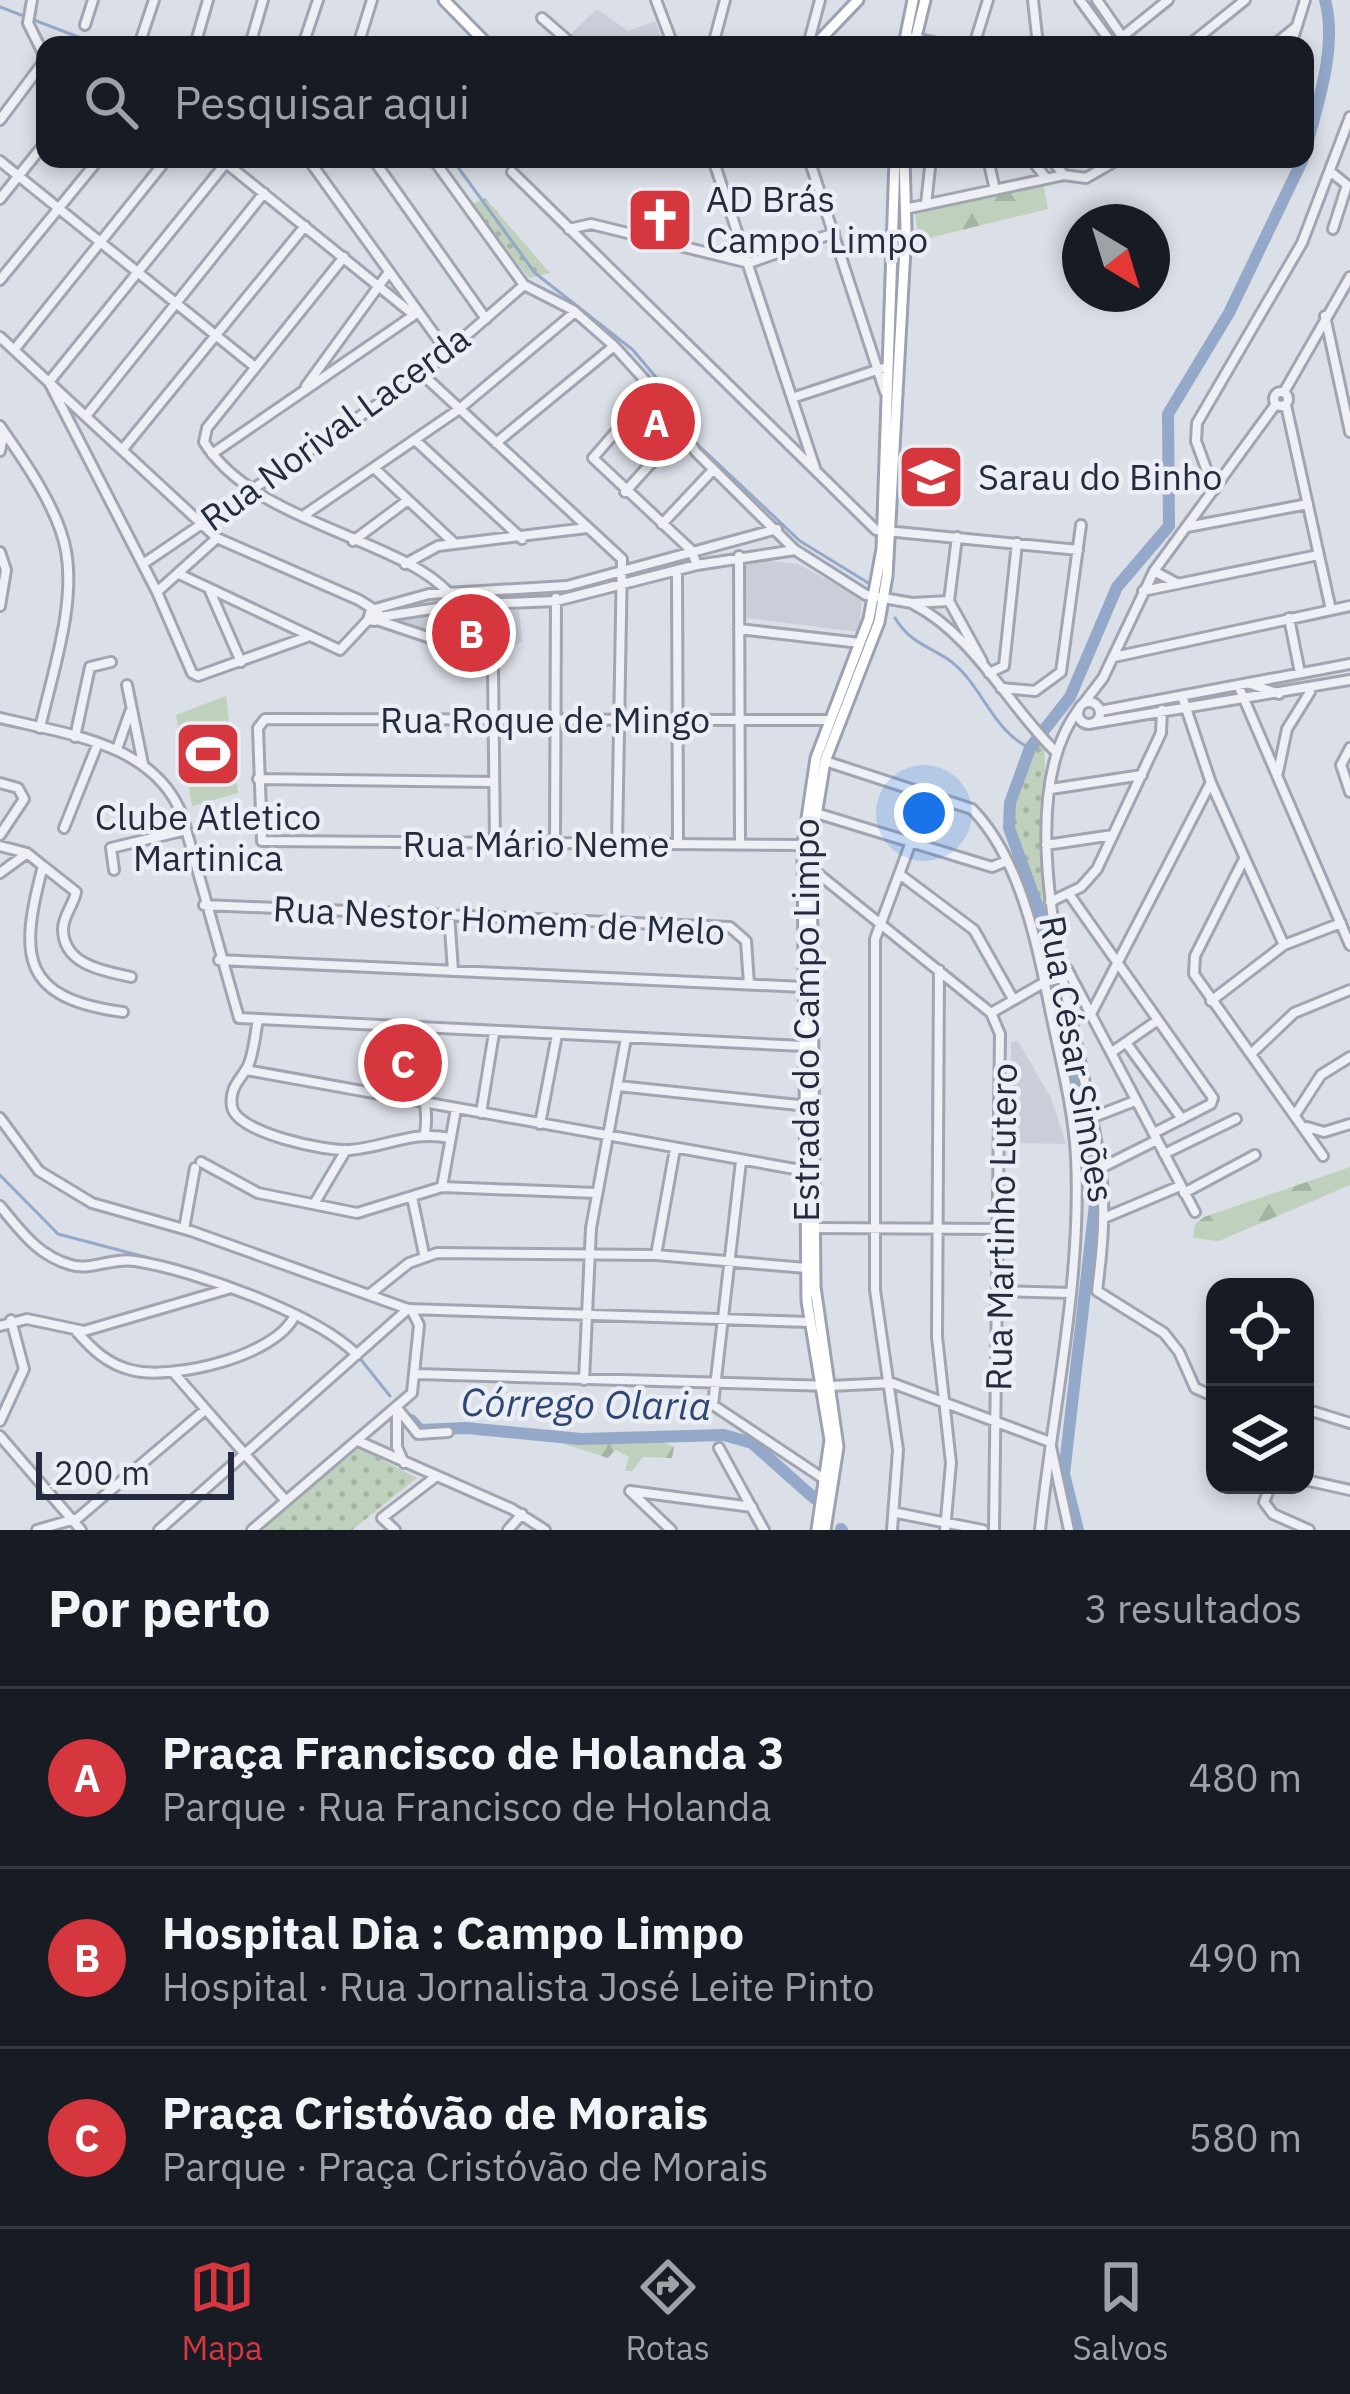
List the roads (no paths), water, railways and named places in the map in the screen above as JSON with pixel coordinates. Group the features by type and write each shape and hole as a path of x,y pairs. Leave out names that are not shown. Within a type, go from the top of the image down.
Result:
{"main road":[{"path":"444,0 479,36"},
{"path":"820,36 855,0"},
{"path":"912,36 926,0"},
{"path":"910,2 910,36"},
{"name":"Estrada do Campo Limpo","path":"887,531 884,367 899,168"},
{"name":"Estrada do Campo Limpo","path":"821,1530 830,1440 826,1386 809,1322 806,1268 811,868 807,846 826,761 879,598 906,230 899,208"},
{"name":"Estrada do Campo Limpo","path":"821,1530 838,1447 817,1321 806,1171 809,1106 802,987 810,785 829,720 879,598"}],"street":[{"path":"85,25 93,0"},
{"path":"142,36 154,0"},
{"path":"198,36 208,0"},
{"path":"253,36 263,0"},
{"path":"306,36 318,0"},
{"path":"361,36 372,0"},
{"path":"656,0 670,36"},
{"path":"715,36 725,0"},
{"path":"813,36 820,0"},
{"path":"977,36 988,0"},
{"path":"1033,0 1037,36"},
{"path":"1080,0 1106,36"},
{"path":"1096,0 1121,36"},
{"path":"1130,36 1168,0"},
{"path":"1201,36 1245,0"},
{"path":"1294,36 1305,0"},
{"path":"542,18 563,36"},
{"path":"1285,36 1296,27"},
{"path":"0,120 36,71"},
{"path":"1214,490 1197,423 1302,243 1349,124"},
{"path":"0,199 36,154"},
{"path":"0,161 255,367"},
{"path":"0,280 91,168"},
{"path":"14,350 160,168"},
{"path":"49,382 218,168"},
{"path":"232,168 416,314"},
{"path":"314,168 448,353"},
{"path":"380,168 486,320"},
{"path":"440,168 524,285 575,312 614,346 653,389 713,470 795,550 879,598 949,601"},
{"path":"715,168 815,470"},
{"path":"792,398 884,367 812,168"},
{"path":"926,205 930,168"},
{"path":"990,168 995,190"},
{"path":"1038,168 1046,178"},
{"path":"1058,168 1064,175"},
{"path":"899,208 1064,175 1086,178 1103,168"},
{"path":"512,172 876,530 1078,550"},
{"path":"1331,172 1346,185 1333,229"},
{"path":"86,416 264,193"},
{"path":"569,229 591,224 749,263 834,233"},
{"path":"123,449 305,226"},
{"path":"344,256 204,432 212,454 249,490 404,565 452,594 458,605"},
{"path":"301,392 389,272"},
{"path":"1091,724 1099,709 1103,677 1142,592 1281,404 1350,277"},
{"name":"Rua Norival Lacerda","path":"142,564 422,374 524,285"},
{"path":"302,517 458,410 575,312"},
{"path":"212,454 416,314"},
{"path":"1325,316 1350,432"},
{"path":"0,338 217,538 394,628 488,660 493,667 495,843"},
{"path":"496,443 614,346"},
{"path":"422,374 619,555 624,569 616,720 617,843"},
{"path":"49,382 62,417 158,592 192,674 308,637"},
{"path":"653,389 593,458 691,550 697,565"},
{"path":"62,417 68,400"},
{"path":"1281,404 1331,610"},
{"path":"0,451 2,429"},
{"path":"2,429 61,531 68,554 68,583 40,728"},
{"path":"626,492 680,431"},
{"path":"415,440 523,540"},
{"path":"374,468 454,544"},
{"path":"662,524 713,470"},
{"path":"1207,470 1227,473"},
{"path":"353,541 408,500"},
{"path":"1204,503 1217,516 1237,518"},
{"path":"1187,527 1308,504"},
{"path":"1001,688 1035,691 1061,672 1081,525"},
{"path":"404,565 425,550 454,544 523,540 589,528"},
{"path":"179,574 340,650 374,615 407,597 556,588 777,530"},
{"path":"957,536 949,601 982,663 1045,740 1059,744 1091,724 1350,680"},
{"path":"158,592 217,538"},
{"path":"989,673 1004,667 1017,543"},
{"path":"374,615 556,601 677,569 795,550"},
{"path":"0,552 6,569 0,605"},
{"path":"1142,592 1318,555"},
{"path":"739,556 740,844"},
{"path":"677,569 678,844"},
{"path":"1154,572 1180,585"},
{"path":"209,588 241,662"},
{"path":"556,588 556,843"},
{"path":"912,603 982,663"},
{"path":"1114,657 1350,606"},
{"path":"393,616 394,628"},
{"path":"1288,619 1300,674"},
{"path":"739,629 860,643"},
{"path":"1122,637 1159,646"},
{"path":"75,736 88,670 92,664 111,662"},
{"path":"1091,724 1079,719 1081,706 1099,709 1161,701 1350,664"},
{"name":"Rua César Simões","path":"1103,677 1059,744 1046,845 1049,902 1101,1168 1104,1219 1098,1292 1164,1333 1179,1352 1195,1388 1206,1393"},
{"path":"1241,699 1277,677"},
{"path":"1243,684 1280,694"},
{"path":"1243,684 1241,699 1350,945"},
{"path":"127,686 143,766"},
{"path":"1277,773 1287,729 1311,690"},
{"path":"1182,696 1210,783 1284,945"},
{"path":"1161,701 1163,730"},
{"path":"117,749 130,711"},
{"path":"1147,716 1163,730"},
{"path":"0,718 117,749 170,791 186,830 235,1014 258,1020 803,1046"},
{"name":"Rua Roque de Mingo","path":"258,779 262,721 829,720"},
{"path":"1049,902 1069,894 1094,873 1163,730 1175,720 1187,722"},
{"path":"64,828 98,743"},
{"path":"1350,748 1342,765 1350,792"},
{"path":"826,761 972,809 1018,890 1047,981 1076,1151 1071,1293 1040,1530"},
{"path":"1052,789 1142,776"},
{"path":"258,779 494,782"},
{"name":"Rua Mário Neme","path":"258,779 260,840 807,846"},
{"path":"1092,1012 1210,783"},
{"path":"0,784 23,795 0,835"},
{"path":"814,813 992,867 1018,890"},
{"path":"114,869 111,848 186,830"},
{"path":"1046,845 1113,835"},
{"path":"892,1530 898,1450 892,1383 876,1310 879,922 902,876 911,842"},
{"path":"0,847 27,853 76,892 63,930 70,949 88,967 130,977"},
{"path":"0,873 27,853"},
{"path":"1244,859 1195,956 1194,974 1323,1156"},
{"path":"992,867 1004,862"},
{"path":"43,866 28,928 36,971 62,998 123,1012"},
{"name":"Rua Martinho Lutero","path":"811,868 991,1013 1003,1044 994,1530"},
{"path":"902,876 980,937 1013,999"},
{"path":"1069,894 1213,1098 1101,1168"},
{"name":"Rua Nestor Homem de Melo","path":"204,905 730,927 746,940 749,984"},
{"path":"449,914 453,971"},
{"path":"1211,1001 1284,945 1340,923"},
{"path":"219,960 802,987"},
{"path":"939,970 937,1337 951,1463 946,1527"},
{"path":"991,1013 1047,981 1066,977 1092,1012 1195,1212"},
{"path":"1252,1053 1294,1013 1350,990"},
{"path":"1070,1004 1084,999"},
{"path":"258,1020 246,1070 234,1083 235,1115 275,1137 346,1150 425,1133 450,1138"},
{"path":"1112,1052 1158,1020"},
{"path":"391,1027 388,1058 398,1100"},
{"path":"419,1029 416,1057 428,1103 425,1133"},
{"path":"481,1114 494,1033"},
{"path":"540,1124 556,1035"},
{"path":"584,1380 596,1193 626,1038"},
{"path":"1127,1044 1182,1119"},
{"path":"1295,1114 1321,1075 1350,1057"},
{"path":"246,1070 806,1171"},
{"path":"618,1085 809,1106"},
{"path":"1091,1118 1135,1101"},
{"path":"442,1187 456,1109"},
{"path":"0,1118 31,1162 92,1203 184,1229 410,1309 809,1322"},
{"path":"1164,1154 1236,1119"},
{"path":"1305,1126 1324,1132 1350,1124"},
{"path":"656,1255 675,1149"},
{"path":"314,1204 346,1150"},
{"path":"1104,1219 1255,1155"},
{"path":"741,1162 726,1258 713,1406 828,1481"},
{"path":"184,1229 198,1165 258,1193 366,1213 442,1187 596,1193"},
{"path":"412,1197 424,1255"},
{"path":"0,1206 28,1241 70,1264 140,1262 228,1289 295,1315 334,1335 357,1355"},
{"path":"809,1228 1002,1229"},
{"path":"368,1295 424,1255 656,1255 806,1268"},
{"path":"76,1332 228,1289"},
{"path":"1001,1291 1071,1293"},
{"path":"253,1530 412,1394 419,1325 410,1309"},
{"path":"159,1530 410,1309"},
{"path":"419,1325 436,1312"},
{"path":"0,1326 27,1318 76,1332 98,1354 122,1367 173,1372 279,1338 295,1315"},
{"path":"0,1421 24,1369 11,1320"},
{"path":"173,1372 286,1501"},
{"path":"417,1374 826,1386 892,1383 1050,1442"},
{"path":"397,1408 418,1434 448,1432"},
{"path":"397,1408 397,1447 405,1464"},
{"path":"37,1530 73,1521 205,1410"},
{"path":"1314,1412 1350,1423"},
{"path":"0,1436 81,1530"},
{"path":"357,1440 522,1514 545,1530"},
{"path":"1050,1442 1069,1530"},
{"path":"719,1448 764,1530"},
{"path":"395,1530 383,1521 434,1478"},
{"path":"1314,1482 1350,1490"},
{"path":"671,1530 629,1492 752,1507"},
{"path":"1044,1493 1060,1492"},
{"path":"647,1510 654,1493"},
{"path":"1267,1494 1264,1502 1269,1511 1309,1530"},
{"path":"896,1513 946,1527 983,1530"},
{"path":"508,1530 522,1514"}],"waterway":[{"path":"1314,118 1328,57 1325,0"},
{"path":"0,7 76,36"},
{"path":"459,168 535,273 633,350 675,400 695,442 800,541 870,584"},
{"path":"1078,1530 1064,1474 1095,1204 1049,938 1009,828 1010,803 1030,748 1070,697 1117,587 1169,526 1168,414 1229,313 1299,168"},
{"path":"895,618 912,638 958,667 1005,730 1030,748"},
{"name":"Córrego Olaria","path":"0,1175 58,1234 149,1258"},
{"name":"Córrego Olaria","path":"358,1356 390,1396"},
{"name":"Córrego Olaria","path":"411,1420 420,1430 466,1428 581,1439 724,1435 752,1443 814,1498"}],"place":[{"name":"AD Brás Campo Limpo","path":"660,220"},
{"name":"Praça Francisco de Holanda 3","path":"656,422"},
{"name":"Sarau do Binho","path":"931,477"},
{"name":"Hospital Dia : Campo Limpo","path":"471,633"},
{"name":"Clube Atletico Martinica","path":"208,754"},
{"name":"Praça Cristóvão de Morais","path":"403,1063"}]}
